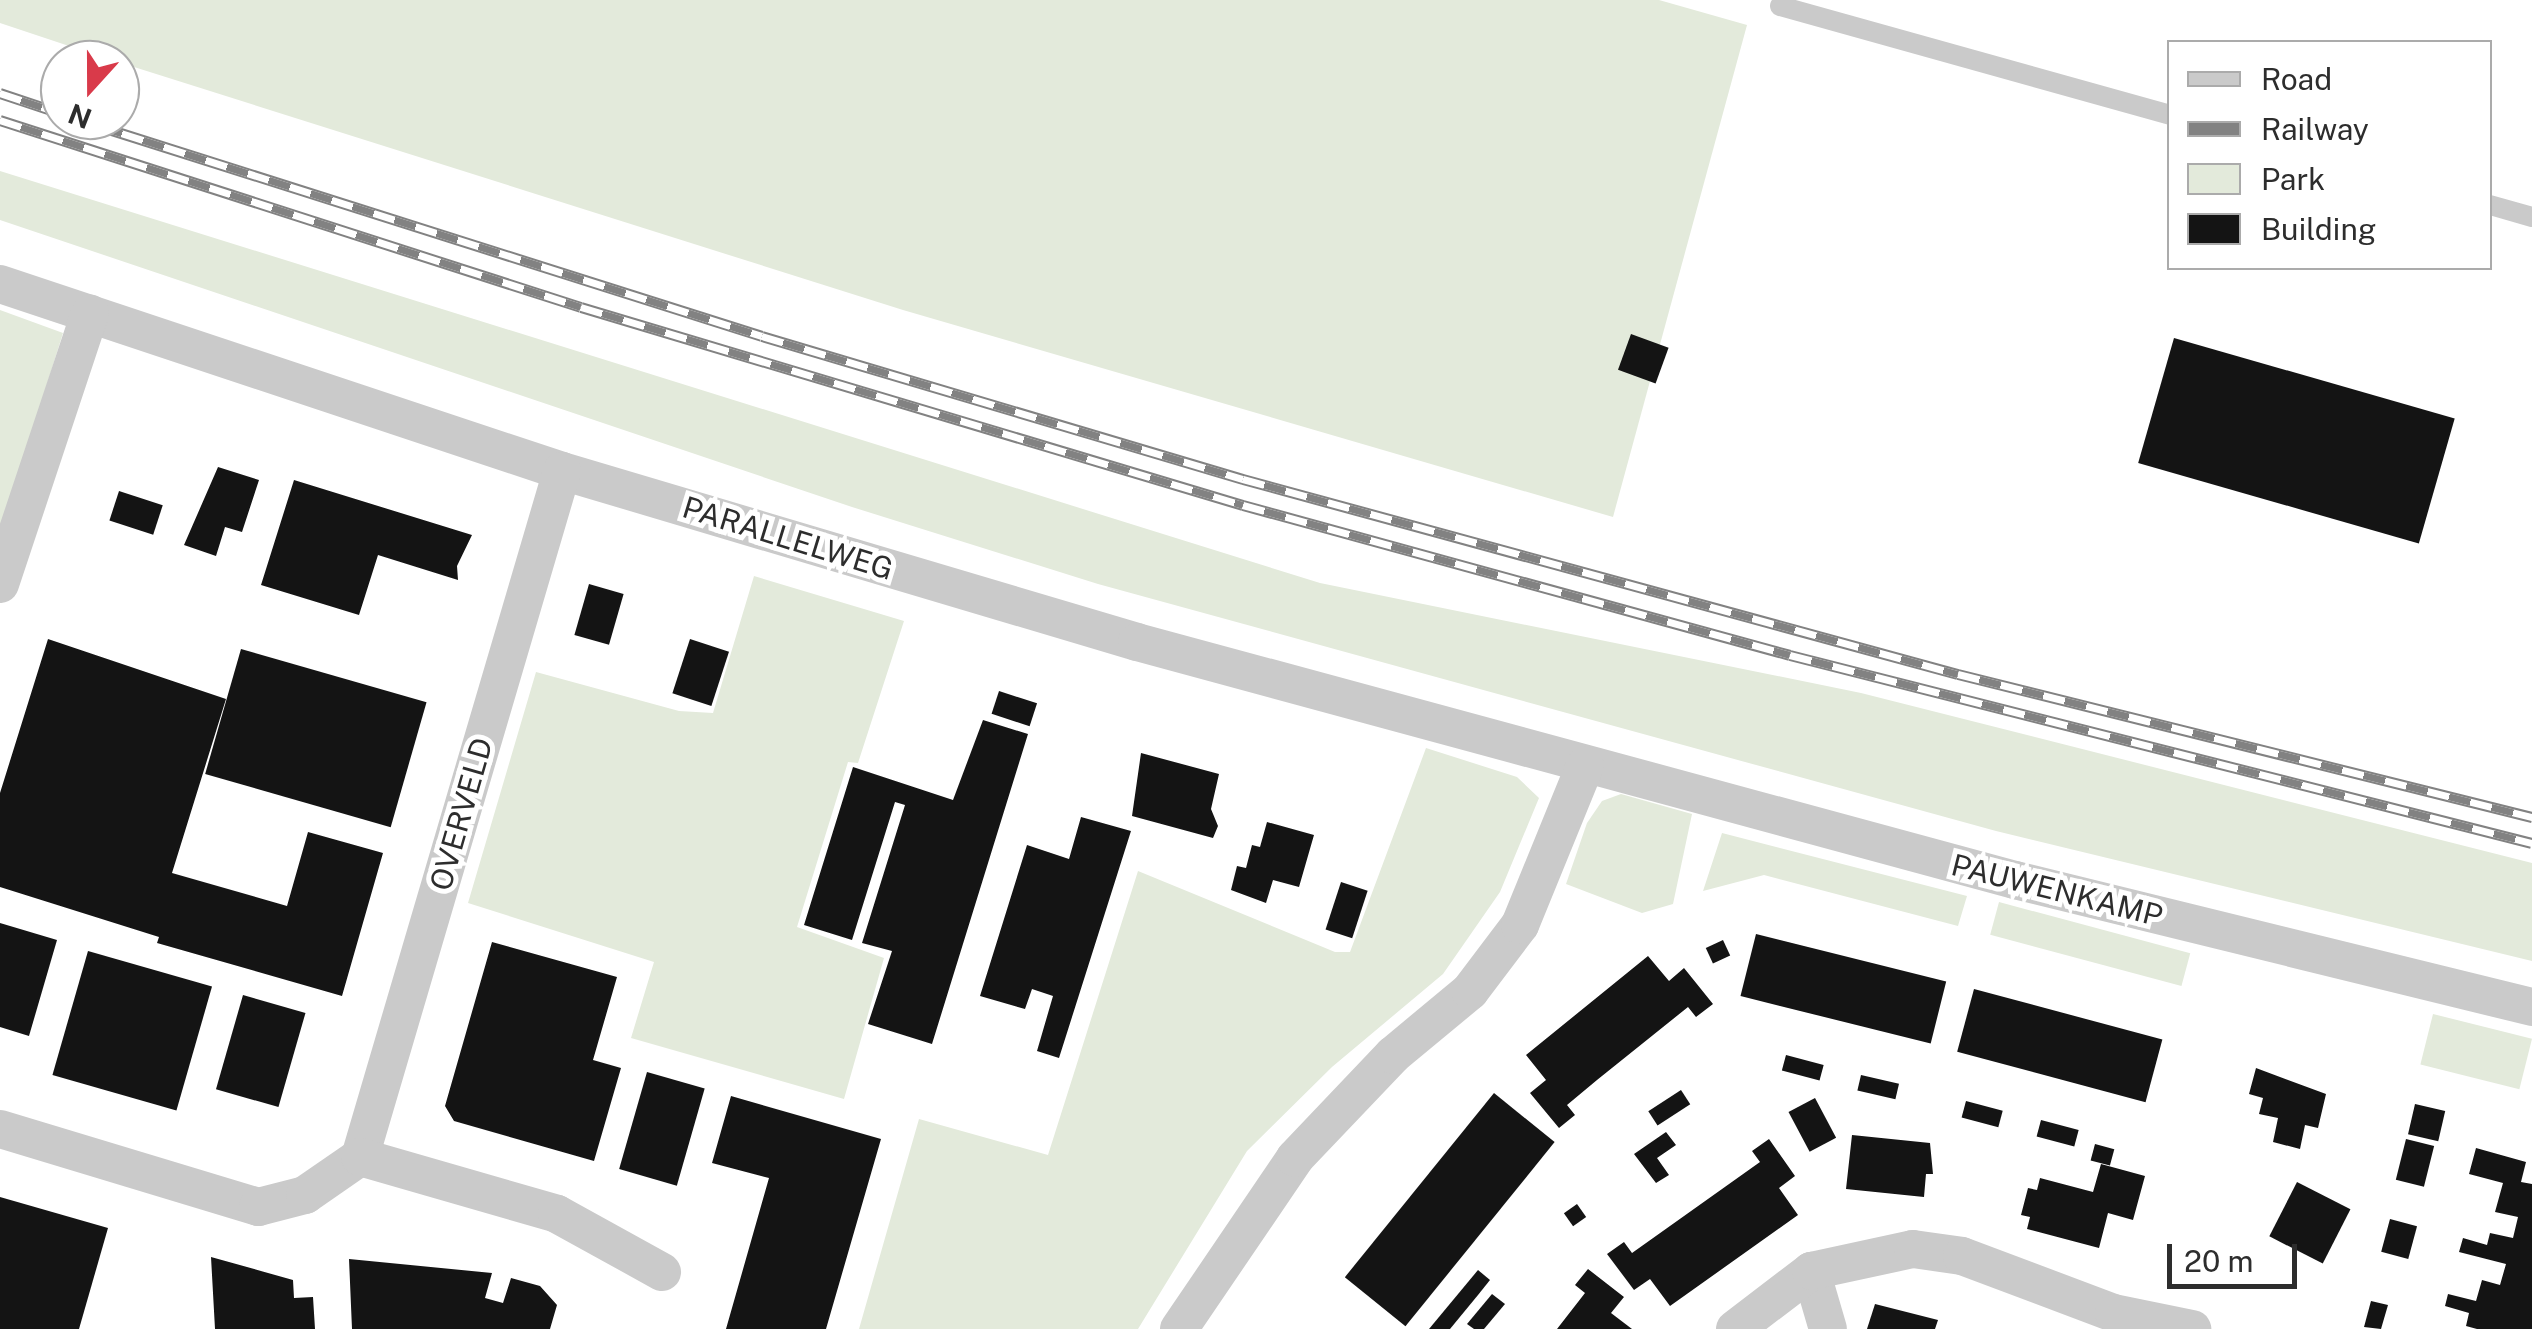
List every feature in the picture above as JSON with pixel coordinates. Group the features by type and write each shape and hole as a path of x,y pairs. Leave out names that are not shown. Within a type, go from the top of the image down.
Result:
{"street":[{"name":"PARALLELWEG","path":"0,284 562,471 1136,642 1584,766"},
{"path":"0,584 90,314"},
{"name":"OVERVELD","path":"360,1157 562,471"},
{"path":"1179,1329 1295,1158 1393,1056 1470,991 1520,925 1584,766"},
{"name":"PAUWENKAMP","path":"1584,766 2532,1007"},
{"path":"0,1130 258,1207 305,1195 360,1157 557,1214 662,1272"},
{"path":"1735,1329 1811,1270 1912,1248 1962,1256 2114,1313 2192,1329"},
{"path":"1811,1270 1828,1329"}],"lane":[{"path":"1780,6 2167,114"},
{"path":"2492,206 2532,217"}],"green space":[{"path":"0,0 1659,0 1747,25 1613,517 903,310 140,69 140,40 51,40 0,23"},
{"path":"0,171 1320,583 1861,693 2532,863 2532,961 1996,831 1098,584 852,507 0,220"},
{"path":"0,310 63,333 0,535"},
{"path":"754,576 904,621 858,763 848,762 797,927 884,958 844,1099 631,1038 654,962 468,903 536,672 679,711 713,713"},
{"path":"1426,748 1517,777 1539,798 1500,892 1443,974 1332,1067 1247,1151 1138,1329 859,1329 919,1119 1048,1155 1138,871 1335,952 1350,952"},
{"path":"1621,794 1692,814 1673,904 1642,913 1566,884 1587,823 1602,801"},
{"path":"1722,833 1967,896 1958,926 1764,875 1703,891"},
{"path":"1999,902 2190,953 2181,986 1990,935"},
{"path":"2433,1014 2532,1039 2519,1089 2420,1064"}],"building":[{"path":"1631,334 1669,348 1656,383 1618,370"},
{"path":"2174,338 2455,418 2419,543 2138,463"},
{"path":"218,467 259,480 242,532 225,527 216,556 184,545"},
{"path":"294,480 472,535 457,566 458,580 378,555 359,615 261,585"},
{"path":"119,491 163,505 153,535 109,520"},
{"path":"589,584 624,594 609,645 574,635"},
{"path":"48,639 226,699 172,873 287,906 308,832 383,853 342,996 157,943 159,937 0,887 0,793"},
{"path":"690,639 729,652 711,706 672,693"},
{"path":"241,649 427,702 391,827 205,774"},
{"path":"999,691 1037,703 1030,726 992,714"},
{"path":"983,720 1028,734 932,1044 868,1024 892,951 862,943 905,805 895,802 852,940 804,925 853,767 953,800"},
{"path":"1141,753 1219,774 1211,809 1218,826 1213,838 1132,816"},
{"path":"1081,817 1131,831 1059,1058 1037,1051 1053,996 1032,989 1025,1009 980,996 1027,845 1069,859"},
{"path":"1267,822 1314,835 1299,887 1273,880 1266,903 1231,890 1237,866 1246,868 1252,845 1260,847"},
{"path":"1341,882 1368,891 1352,938 1326,930"},
{"path":"0,923 57,940 29,1036 0,1027"},
{"path":"1756,934 1946,981 1931,1044 1741,996"},
{"path":"1723,940 1730,955 1713,963 1706,948"},
{"path":"492,942 617,977 593,1060 621,1068 594,1161 454,1121 445,1106"},
{"path":"88,951 212,987 176,1111 52,1075"},
{"path":"1648,956 1669,981 1684,968 1713,1004 1696,1017 1688,1007 1597,1080 1567,1105 1575,1115 1559,1128 1530,1093 1546,1080 1526,1055"},
{"path":"1974,989 2162,1039 2146,1102 1957,1052"},
{"path":"243,995 305,1013 278,1107 216,1089"},
{"path":"1786,1055 1824,1065 1820,1081 1782,1070"},
{"path":"2256,1068 2326,1094 2318,1128 2305,1125 2300,1149 2273,1142 2278,1118 2259,1114 2263,1098 2249,1094"},
{"path":"647,1072 705,1089 677,1186 619,1169"},
{"path":"1861,1075 1899,1084 1895,1099 1857,1091"},
{"path":"1681,1090 1690,1104 1658,1125 1648,1111"},
{"path":"1494,1093 1555,1142 1405,1326 1345,1277"},
{"path":"731,1096 881,1139 826,1329 726,1329 769,1178 712,1163"},
{"path":"1815,1098 1836,1138 1810,1152 1789,1112"},
{"path":"1966,1101 2003,1111 1998,1127 1962,1117"},
{"path":"2415,1104 2445,1111 2438,1141 2408,1134"},
{"path":"2041,1120 2079,1130 2074,1147 2037,1136"},
{"path":"1666,1132 1676,1145 1657,1158 1669,1175 1656,1183 1634,1154"},
{"path":"1852,1135 1930,1143 1933,1174 1926,1174 1924,1197 1846,1189"},
{"path":"1769,1139 1795,1176 1779,1188 1798,1215 1670,1306 1650,1279 1634,1290 1607,1254 1624,1242 1632,1253 1760,1162 1752,1151"},
{"path":"2406,1139 2434,1146 2424,1187 2396,1180"},
{"path":"2095,1144 2114,1149 2110,1166 2091,1160"},
{"path":"2476,1148 2526,1162 2521,1182 2532,1184 2532,1329 2477,1329 2466,1326 2469,1313 2445,1306 2448,1294 2476,1301 2482,1280 2500,1285 2506,1264 2459,1252 2463,1238 2487,1245 2490,1233 2513,1238 2518,1217 2495,1212 2503,1183 2469,1174"},
{"path":"2101,1164 2145,1176 2133,1220 2108,1213 2099,1248 2027,1229 2030,1217 2021,1215 2028,1188 2037,1190 2040,1178 2093,1192"},
{"path":"2297,1182 2350,1209 2323,1264 2269,1236"},
{"path":"0,1197 108,1228 79,1329 0,1329"},
{"path":"1577,1204 1586,1217 1573,1226 1564,1213"},
{"path":"2390,1219 2417,1226 2408,1259 2381,1252"},
{"path":"211,1257 293,1280 294,1298 313,1297 315,1329 215,1329"},
{"path":"349,1259 492,1273 485,1298 503,1303 511,1278 540,1286 557,1305 550,1329 352,1329"},
{"path":"1588,1269 1624,1297 1611,1313 1632,1329 1557,1329 1585,1293 1575,1285"},
{"path":"1478,1270 1490,1280 1450,1329 1429,1329"},
{"path":"1492,1294 1505,1304 1484,1329 1474,1329 1467,1324"},
{"path":"2371,1301 2388,1305 2381,1329 2364,1327"},
{"path":"1875,1304 1938,1320 1935,1329 1867,1329"}],"railway":[{"path":"0,93 40,106"},
{"path":"0,120 581,307 1243,505 1790,655 2532,843"},
{"path":"140,139 762,336 1243,479 1958,674 2532,817"}]}
